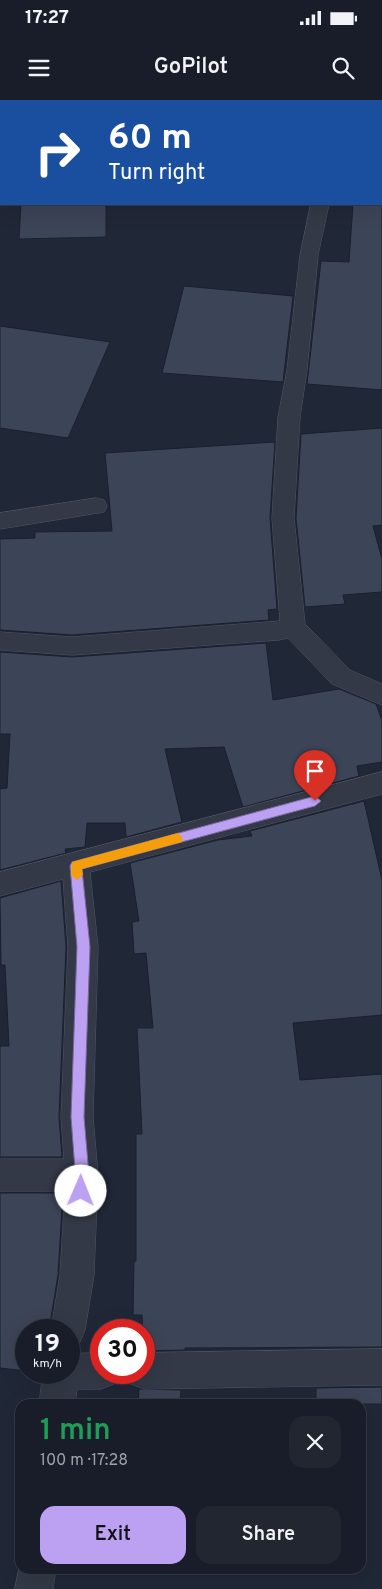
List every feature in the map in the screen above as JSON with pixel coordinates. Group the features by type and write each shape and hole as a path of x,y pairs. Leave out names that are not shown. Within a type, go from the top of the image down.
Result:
{"street":[{"path":"320,205 309,255 289,426 283,518 293,627 341,677 382,695"},
{"path":"0,521 96,506"},
{"path":"0,642 72,646 279,631 293,627"},
{"path":"0,884 76,866 382,782"},
{"path":"70,1319 77,1275 82,1175 77,1117 84,947 76,866"},
{"path":"0,1175 82,1175"},
{"path":"155,1371 382,1367"},
{"path":"58,1399 60,1384"},
{"path":"34,1589 36,1574"}],"building":[{"path":"21,205 106,205 106,237 19,239"},
{"path":"353,205 382,205 382,390 307,384 321,261 349,262"},
{"path":"184,286 293,296 283,382 162,373"},
{"path":"0,326 110,342 68,438 0,428"},
{"path":"382,428 382,525 373,526 382,559 382,592 343,595 345,604 305,607 296,518 301,434"},
{"path":"275,442 270,518 277,609 268,610 269,620 72,635 0,630 0,539 35,538 35,532 112,531 105,453"},
{"path":"266,643 273,700 339,689 376,704 382,721 382,762 357,766 359,776 243,807 224,747 165,749 182,822 126,837 125,823 87,823 85,847 65,849 66,853 0,870 0,789 7,788 10,734 0,734 0,652 72,657"},
{"path":"364,801 382,880 382,1015 293,1023 300,1080 382,1074 382,1347 185,1348 185,1350 155,1351 155,1319 142,1319 142,1315 133,1315 134,1261 136,1261 136,1134 142,1134 137,1028 153,1028 146,953 134,954 132,922 139,921 130,863 218,840 252,836 250,831"},
{"path":"61,881 66,947 59,1117 62,1157 0,1157 0,1046 9,1046 5,965 1,965 0,898"},
{"path":"0,1193 63,1193 58,1275 51,1319 15,1319 15,1370 0,1368"},
{"path":"382,1387 382,1404 366,1404 366,1399 316,1399 316,1388"},
{"path":"139,1389 181,1390 180,1399 138,1399"}],"slow traffic":[{"path":"77,875 76,866 178,838"}],"route":[{"path":"81,1191 82,1175 77,1117 84,947 76,866 315,801"}]}
